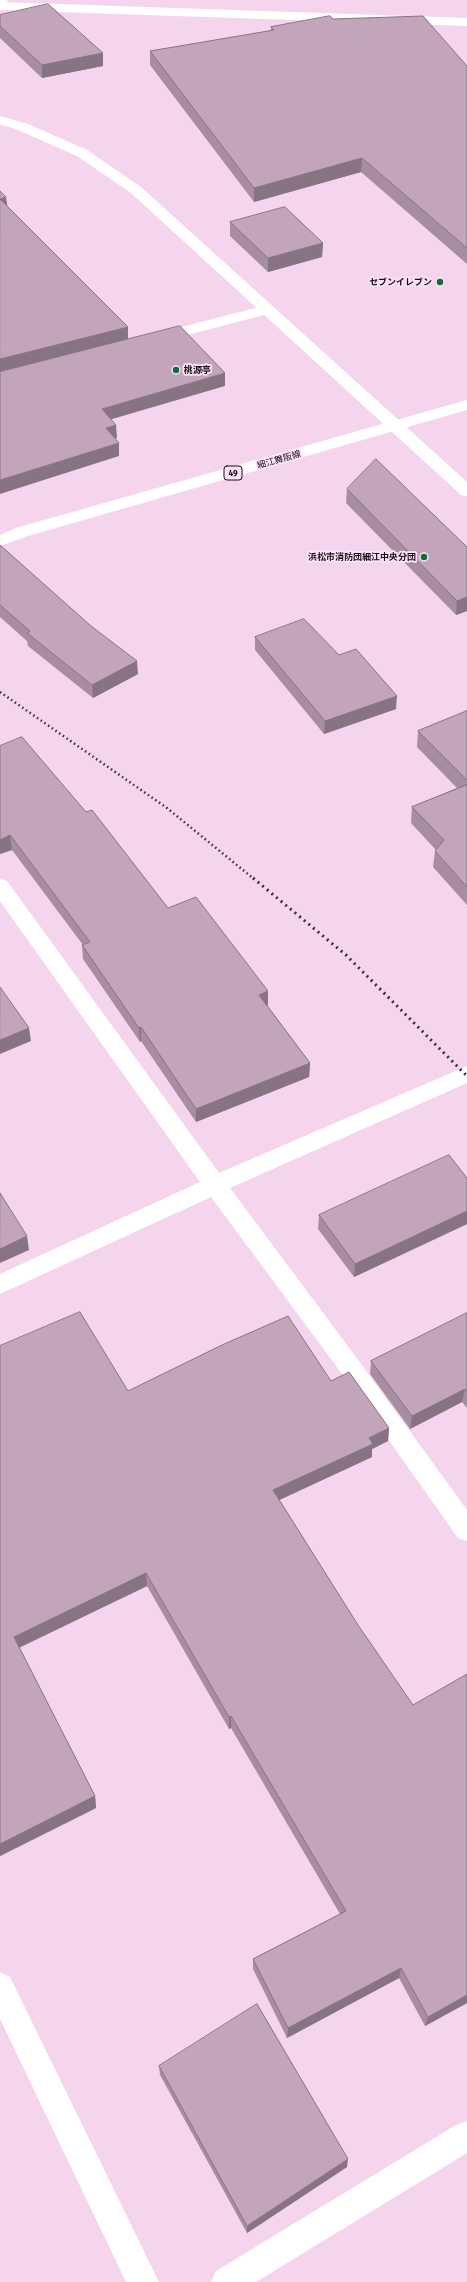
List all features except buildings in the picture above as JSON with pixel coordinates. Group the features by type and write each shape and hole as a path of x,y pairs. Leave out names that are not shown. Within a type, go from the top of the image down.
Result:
{"street":[{"path":"0,6 467,22"},
{"path":"0,120 23,127 82,153 136,190 467,491"},
{"path":"145,341 267,310"},
{"name":"細江舞阪線","path":"0,541 22,532 467,405"},
{"path":"0,886 214,1185 348,1364 467,1530"},
{"path":"0,1284 214,1185 467,1074"},
{"path":"0,1987 142,2282"},
{"path":"227,2282 467,2136"}],"railway":[{"path":"0,692 167,808 254,879"},
{"path":"253,878 346,955 467,1076"}],"place":[{"name":"セブンイレブン","path":"440,282"},
{"name":"桃源亭","path":"176,370"},
{"name":"浜松市消防団細江中央分団","path":"424,557"}]}
